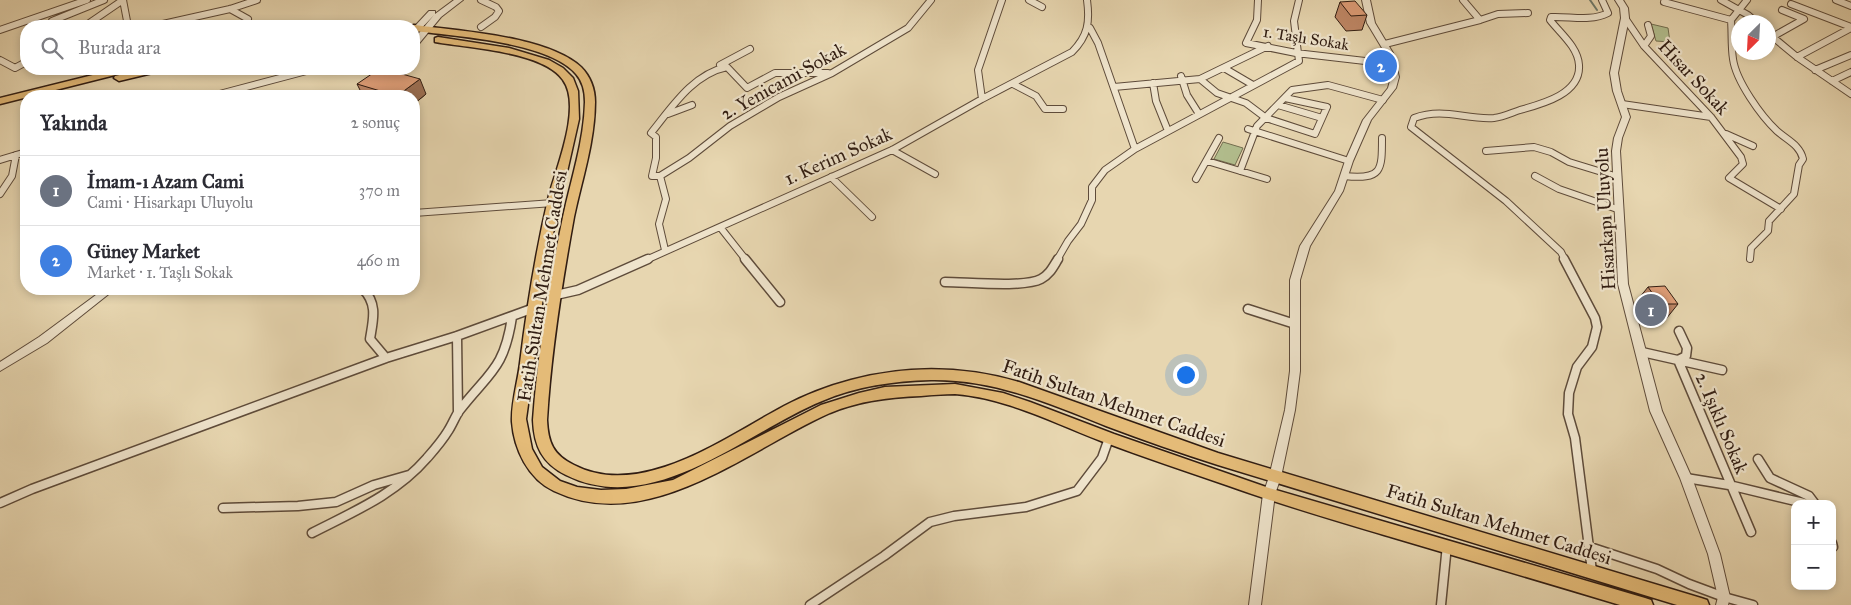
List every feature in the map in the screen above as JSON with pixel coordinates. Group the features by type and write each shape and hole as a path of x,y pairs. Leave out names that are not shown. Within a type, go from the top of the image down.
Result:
{"main road":[{"name":"Fatih Sultan Mehmet Caddesi","path":"420,34 515,44 547,51 559,56 578,70 588,86 590,96 588,122 556,294 547,350 540,420 542,439 549,455 561,465 593,480 618,482 647,479 687,464 814,398 852,385 886,377 957,374 1000,382 1183,448 1701,605"},
{"name":"Fatih Sultan Mehmet Caddesi","path":"420,35 530,56 548,62 560,70 569,80 573,90 574,119 553,204 534,308 519,421 523,444 532,465 549,481 563,489 584,495 623,498 676,486 826,409 885,392 955,389 977,392 1030,407 1109,438 1269,494 1645,605"},
{"path":"47,90 105,75"},
{"path":"71,90 133,75"},
{"path":"0,102 20,97"},
{"path":"0,108 20,103"}],"street":[{"path":"57,20 104,0"},
{"path":"94,20 122,0 127,20"},
{"path":"181,20 230,9 257,0"},
{"path":"420,30 440,6 449,0"},
{"path":"420,31 459,0"},
{"path":"480,28 495,17 499,11 496,7 481,0"},
{"name":"2. Yenicami Sokak","path":"660,176 689,158 730,126 779,97 832,73 908,28 931,0"},
{"path":"982,100 978,70 1002,0"},
{"path":"1029,0 1042,7"},
{"path":"1087,0 1090,28 1098,42 1135,149"},
{"name":"1. Taşlı Sokak","path":"1258,0 1257,20 1246,43 1296,53 1392,64"},
{"path":"945,282 1023,283 1039,280 1050,273 1068,241 1081,224 1092,200 1092,187 1105,170 1135,149 1299,61 1296,53 1295,4 1299,0"},
{"path":"1256,605 1269,494 1275,477 1290,410 1295,371 1295,280 1305,246 1339,191 1349,161 1367,120 1392,88 1395,77 1384,44 1372,23 1366,0"},
{"path":"1463,0 1480,20"},
{"path":"1592,571 1575,438 1568,414 1569,394 1577,367 1592,347 1594,340 1597,327 1595,318 1561,252 1506,201 1411,127 1414,118 1424,114 1446,111 1493,118 1559,96 1571,87 1578,77 1579,65 1568,42 1550,20 1551,17 1596,18 1602,16 1608,13 1602,0"},
{"name":"Hisarkapı Uluyolu","path":"1619,0 1624,8 1625,18 1614,73 1617,92 1626,117 1618,138 1623,284 1656,412 1686,478 1714,554 1723,601"},
{"path":"1722,0 1746,15"},
{"path":"1733,15 1747,0"},
{"path":"1776,32 1804,19 1782,10 1797,0"},
{"path":"1836,0 1851,6"},
{"path":"29,20 83,1"},
{"path":"1664,2 1731,20"},
{"path":"1791,4 1851,28"},
{"path":"230,9 248,19"},
{"path":"1384,44 1498,14 1528,14"},
{"name":"Hisar Sokak","path":"1625,18 1644,46 1726,134 1741,156 1743,164 1729,178 1781,209"},
{"path":"0,30 20,23"},
{"path":"1644,46 1651,36 1648,25"},
{"name":"1. Kerim Sokak","path":"556,294 578,290 892,150 1072,52 1082,42 1090,28"},
{"path":"1797,57 1851,28"},
{"path":"1776,40 1815,70 1851,94"},
{"path":"1114,87 1153,83 1181,77 1200,79 1268,46"},
{"path":"665,250 658,224 666,199 660,176 652,176 656,158 656,138 651,133 700,79 750,49"},
{"path":"1815,70 1851,55"},
{"path":"0,60 15,68 20,65"},
{"path":"1733,60 1766,118 1803,154 1794,194 1770,221 1768,231 1751,248 1750,259"},
{"path":"774,73 778,64"},
{"path":"716,68 727,67 747,88 774,73 832,73"},
{"path":"1224,68 1253,85"},
{"path":"1832,81 1851,72"},
{"path":"245,90 294,75"},
{"path":"360,90 377,75"},
{"path":"369,90 385,75"},
{"path":"1181,77 1187,95 1199,114"},
{"path":"1200,79 1217,93 1246,103 1266,118 1284,126 1315,134 1327,107 1285,98"},
{"path":"1153,83 1156,101 1168,131"},
{"path":"1012,84 1036,96 1045,109 1063,109"},
{"path":"1240,171 1257,126 1292,90 1328,85 1383,100"},
{"path":"1622,104 1711,117"},
{"path":"666,115 692,105"},
{"path":"1278,105 1322,118"},
{"path":"1248,129 1349,161"},
{"path":"1726,134 1753,146"},
{"path":"1196,180 1219,138"},
{"path":"1344,176 1362,178 1378,171 1382,165 1382,138"},
{"path":"1486,151 1540,148 1569,162 1618,177"},
{"path":"892,150 935,174"},
{"path":"0,160 20,154"},
{"path":"0,194 8,187 13,176 16,155"},
{"path":"1207,161 1267,179"},
{"path":"1535,176 1559,190 1620,210"},
{"path":"831,177 872,217"},
{"path":"420,213 553,204"},
{"path":"720,226 780,302"},
{"path":"0,367 43,340 102,295"},
{"path":"371,295 374,303 370,339 386,358"},
{"path":"0,503 32,488 386,358 457,336 534,308"},
{"path":"1248,309 1295,324"},
{"path":"312,533 390,490 411,474 448,430 458,413 502,361 510,339 512,317"},
{"name":"2. Işıklı Sokak","path":"1678,331 1687,348 1686,356 1678,360 1729,485 1751,532"},
{"path":"457,336 458,413"},
{"path":"1642,352 1722,370"},
{"path":"810,605 884,556 930,522 954,516 1026,507 1076,492 1102,458 1109,438"},
{"path":"1758,459 1770,478 1809,496 1812,500"},
{"path":"223,508 298,506 336,502 374,485 411,474"},
{"path":"1686,478 1729,485 1791,500"},
{"path":"1441,605 1447,545"},
{"path":"1590,547 1657,569 1723,601 1753,605"}],"green space":[{"path":"1651,24 1668,28 1670,42 1656,41"},
{"path":"1223,142 1243,148 1235,165 1214,159"}],"building":[{"path":"1355,1 1367,15 1351,16 1340,2"},
{"path":"370,75 406,75 420,79 405,90 377,90 357,84"},
{"path":"1665,286 1678,304 1660,304 1648,287"}],"waterway":[{"path":"1590,0 1597,10"}],"place":[{"name":"Güney Market","path":"1381,66"},
{"name":"İmam-ı Azam Cami","path":"1651,310"}]}
